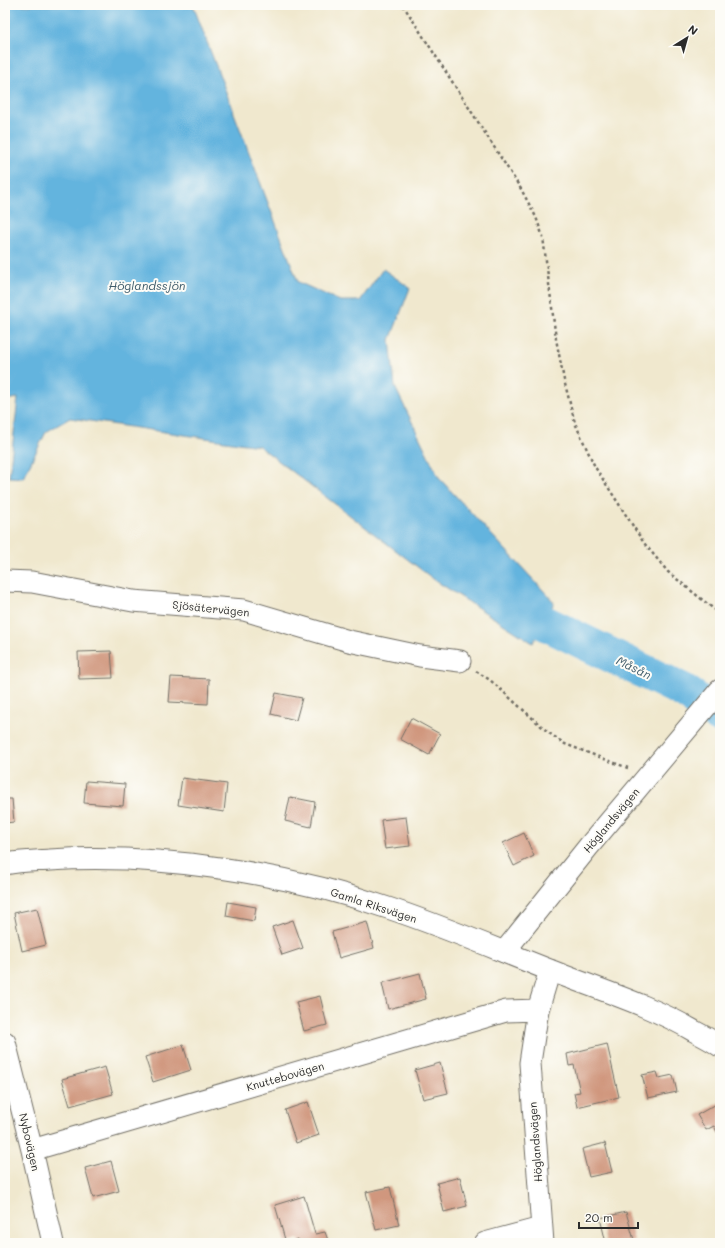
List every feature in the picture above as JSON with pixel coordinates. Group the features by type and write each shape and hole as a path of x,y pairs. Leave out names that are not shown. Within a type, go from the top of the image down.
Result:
{"street":[{"name":"Sjösätervägen","path":"5,581 32,582 133,601 244,610 349,641 420,656 460,661"},
{"name":"Höglandsvägen","path":"504,952 719,690"},
{"name":"Gamla Riksvägen","path":"5,864 68,859 130,859 196,865 268,877 329,890 389,908 644,1006 682,1024 720,1046"},
{"name":"Höglandsvägen","path":"542,1236 530,1063 538,1010 550,970"},
{"name":"Knuttebovägen","path":"32,1150 506,1011 538,1010"},
{"name":"Nybovägen","path":"5,1042 53,1243"},
{"path":"485,1243 542,1236"}],"path":[{"path":"403,5 521,189 536,217 543,237 547,259 556,339 564,380 575,422 595,467 644,543 668,572 720,614"},
{"path":"460,661 490,680 524,708 549,733 565,744 649,775"}],"water":[{"name":"Höglandssjön","path":"5,5 193,5 298,282 340,301 360,301 383,269 410,288 390,340 395,387 439,478 554,602 545,623 533,643 436,581 259,446 70,418 46,432 23,478 9,477 18,398 5,400"}],"building":[{"path":"111,651 113,678 79,679 78,652"},
{"path":"171,677 209,679 208,704 169,702"},
{"path":"276,693 302,698 296,720 271,714"},
{"path":"411,718 440,734 429,755 400,739"},
{"path":"182,778 227,784 224,812 178,805"},
{"path":"86,781 125,784 123,806 84,803"},
{"path":"290,797 315,802 311,827 285,821"},
{"path":"5,799 12,799 14,822 5,823"},
{"path":"406,817 410,846 385,849 381,820"},
{"path":"524,833 534,856 514,866 503,843"},
{"path":"228,902 256,907 254,921 226,916"},
{"path":"37,908 46,945 22,951 14,913"},
{"path":"293,920 303,948 282,955 272,927"},
{"path":"367,922 374,948 339,958 332,932"},
{"path":"420,973 426,999 388,1009 382,983"},
{"path":"320,996 327,1025 304,1031 296,1002"},
{"path":"607,1044 619,1097 577,1107 574,1093 580,1092 574,1065 569,1066 567,1054"},
{"path":"183,1045 191,1070 153,1082 145,1057"},
{"path":"440,1063 448,1093 423,1099 415,1070"},
{"path":"105,1067 113,1094 70,1106 62,1079"},
{"path":"657,1072 659,1078 673,1075 677,1092 648,1098 642,1075"},
{"path":"308,1102 319,1135 296,1143 285,1110"},
{"path":"720,1102 720,1132 718,1134 714,1126 706,1130 697,1115"},
{"path":"605,1143 612,1172 589,1177 582,1149"},
{"path":"111,1161 119,1191 93,1198 85,1168"},
{"path":"460,1177 467,1206 444,1212 437,1183"},
{"path":"390,1187 399,1225 376,1230 366,1192"},
{"path":"304,1196 315,1234 325,1232 329,1243 300,1243 298,1239 286,1243 275,1205"},
{"path":"626,1212 634,1240 621,1243 606,1243 600,1218"}],"waterway":[{"name":"Måsån","path":"545,623 684,691 720,716"}]}
